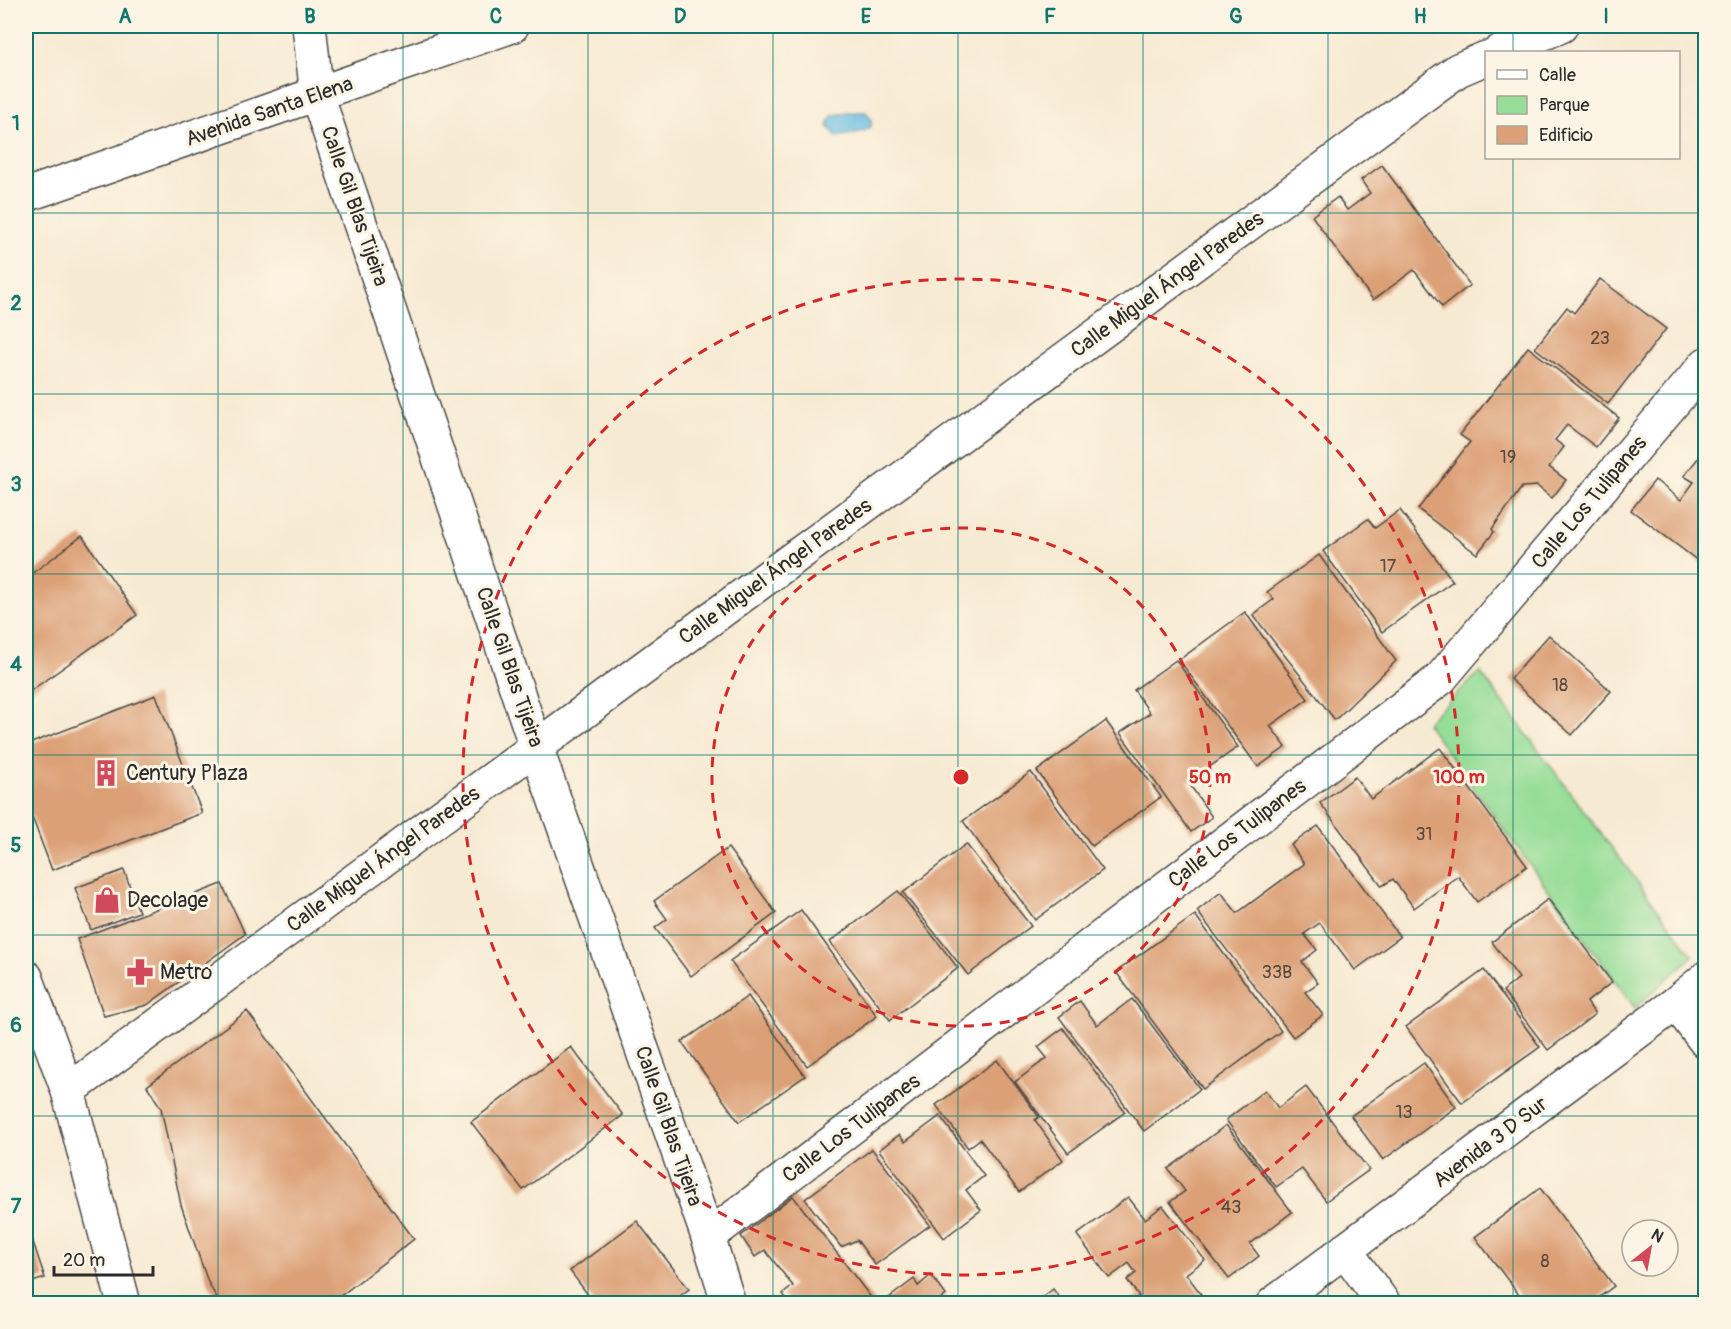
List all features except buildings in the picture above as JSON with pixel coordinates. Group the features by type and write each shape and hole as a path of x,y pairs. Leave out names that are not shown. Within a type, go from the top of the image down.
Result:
{"street":[{"name":"Calle Gil Blas Tijeira","path":"309,26 317,95 536,747 708,1237 729,1304"},
{"name":"Avenida Santa Elena","path":"26,195 512,26"},
{"path":"1500,51 1561,26"},
{"name":"Calle Miguel Ángel Paredes","path":"68,1091 1458,70 1485,58"},
{"name":"Calle Los Tulipanes","path":"708,1237 1440,679 1706,364"},
{"path":"26,977 68,1091 124,1304"},
{"name":"Avenida 3 D Sur","path":"1273,1304 1676,1003 1706,978"},
{"path":"1676,1003 1706,1041"},
{"path":"1345,1250 1384,1304"}],"green space":[{"path":"1480,672 1693,956 1635,1008 1426,723"}],"water":[{"path":"866,112 871,119 871,127 838,137 828,127 834,115"}],"place":[{"name":"Century Plaza","path":"106,773"},
{"name":"Decolage","path":"107,900"},
{"name":"Metro","path":"140,972"}]}
